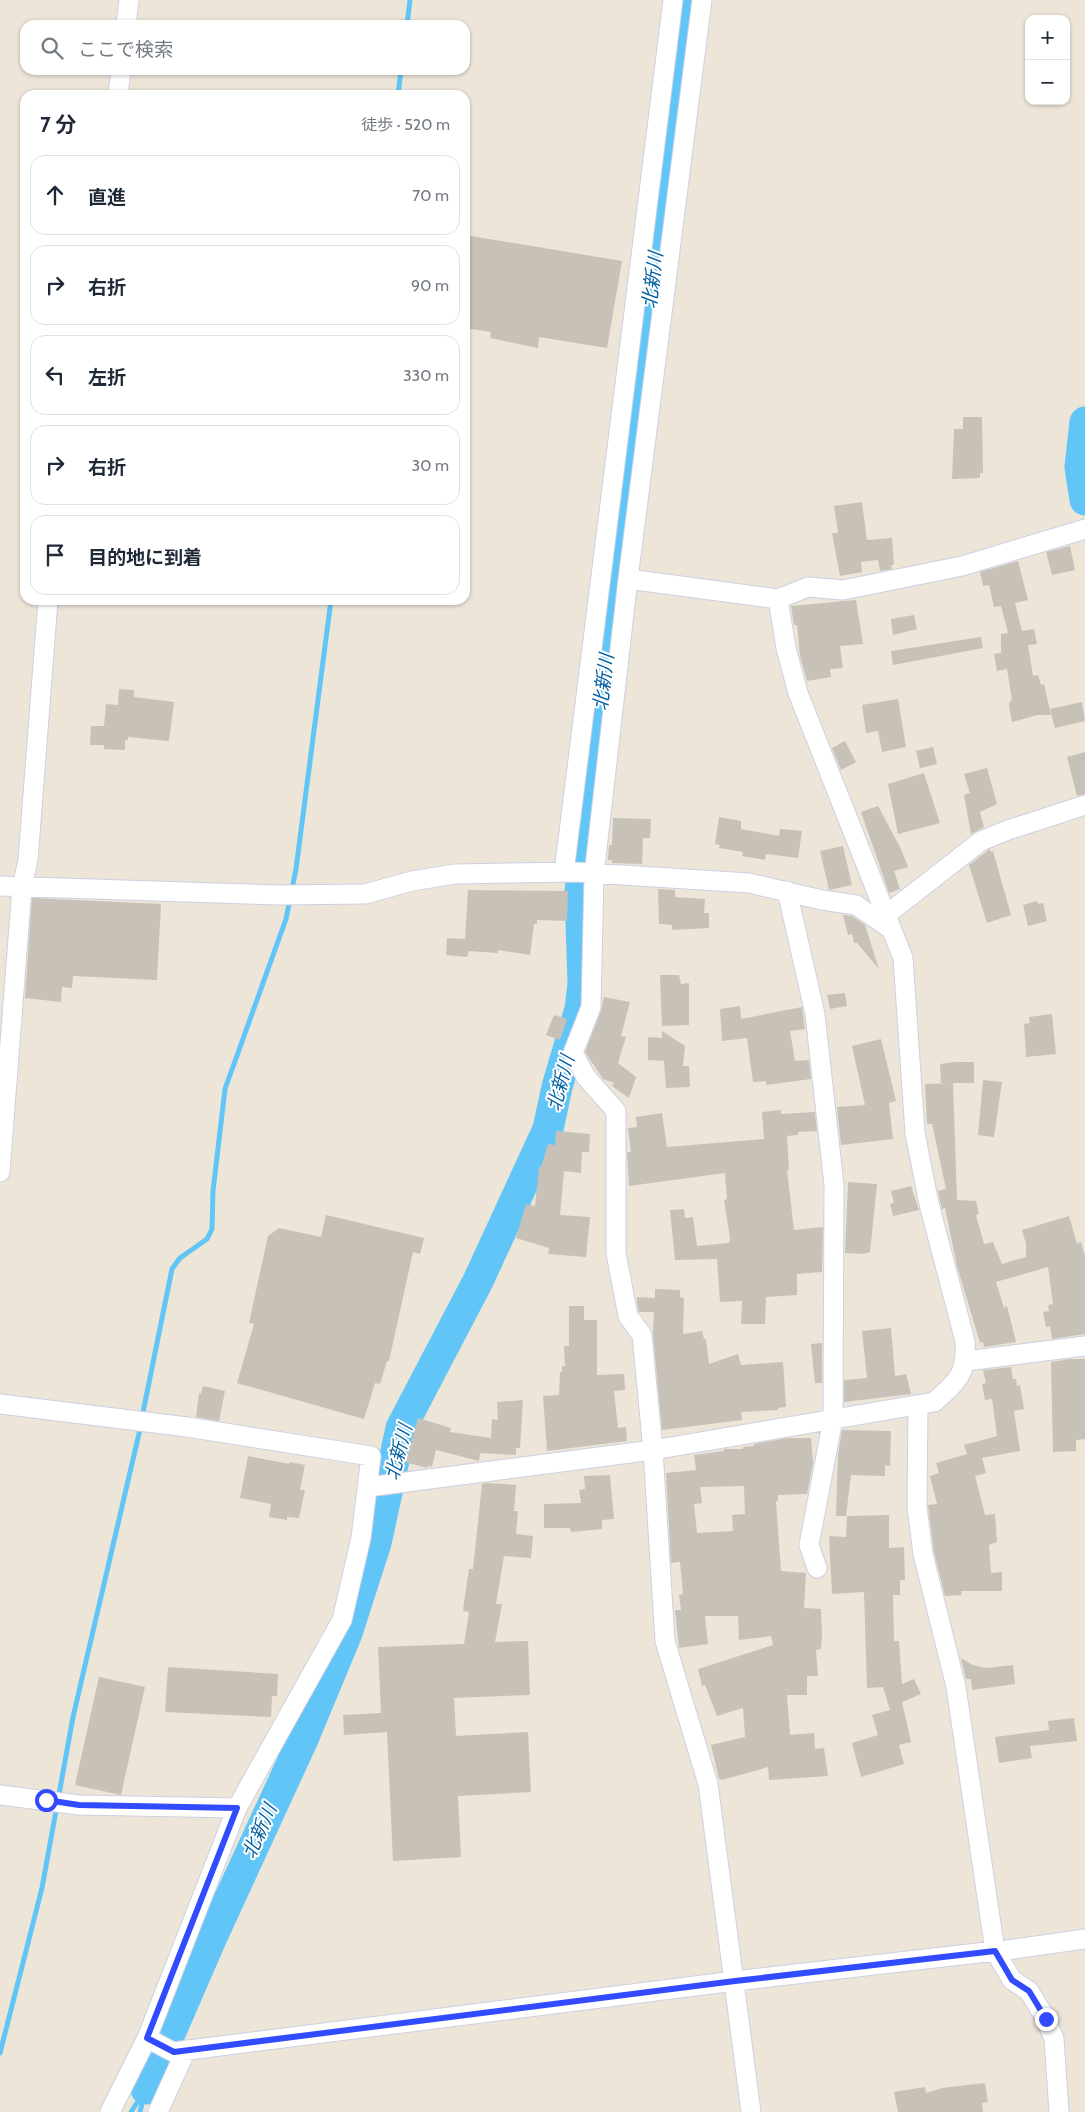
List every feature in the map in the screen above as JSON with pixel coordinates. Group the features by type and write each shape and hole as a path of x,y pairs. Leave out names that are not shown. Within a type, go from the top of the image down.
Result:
{"street":[{"path":"127,20 130,0"},
{"path":"570,872 673,0"},
{"path":"702,0 628,579 594,875 591,1007 573,1053 586,1076 616,1110 616,1253 628,1316 642,1335 653,1450 665,1641 708,1784 751,2112"},
{"path":"119,90 120,75"},
{"path":"628,579 778,599 808,587 843,590 962,566 1084,530"},
{"path":"373,1487 413,1480 653,1450 918,1405 934,1402 952,1387 960,1377 966,1361 965,1341 929,1204 916,1134 903,958 798,693 786,648 778,599"},
{"path":"0,1172 22,887 28,860 48,605"},
{"path":"889,922 981,842 1008,830 1085,805"},
{"path":"0,886 279,894 365,894 412,881 456,874 570,872 594,875 749,883 822,900 856,905 889,922"},
{"path":"786,892 815,1014 834,1184 833,1419 809,1546 816,1568"},
{"path":"966,1361 1085,1346"},
{"path":"0,1404 153,1423 371,1456 373,1487 342,1620 237,1808 151,2040 110,2112"},
{"path":"918,1405 916,1507 923,1554 956,1687 996,1952 1012,1980 1029,1991 1046,2019 1054,2039 1059,2112"},
{"path":"0,1794 69,1803 237,1808"},
{"path":"151,2040 180,2051 735,1981 996,1952 1085,1940"},
{"path":"158,2112 180,2051"}],"building":[{"path":"470,236 622,261 607,348 539,337 538,348 490,338 491,332 470,329"},
{"path":"963,417 982,417 983,473 980,473 980,478 952,479 954,429 963,429"},
{"path":"862,502 867,540 892,538 894,565 891,565 892,569 880,571 878,560 861,562 862,572 840,576 832,533 838,533 834,506"},
{"path":"1070,546 1075,570 1052,575 1046,552"},
{"path":"1018,561 1028,600 1015,603 1022,631 1034,629 1037,644 1028,645 1033,676 1038,675 1041,685 1044,684 1051,715 1037,715 1012,722 1009,706 1012,700 1007,669 997,671 994,654 1001,653 1001,634 1008,633 1001,606 994,607 989,585 983,586 980,572"},
{"path":"856,600 863,644 840,646 843,668 830,669 831,677 807,681 800,656 797,625 794,625 791,606"},
{"path":"914,615 917,629 893,635 891,619"},
{"path":"981,637 983,648 893,665 891,651"},
{"path":"119,689 134,690 134,697 174,702 169,741 128,737 128,740 125,740 125,750 104,749 104,745 90,745 91,726 104,726 106,704 118,705"},
{"path":"898,699 906,747 882,752 878,731 866,733 862,705"},
{"path":"1082,702 1085,721 1055,728 1050,709"},
{"path":"845,741 856,762 841,770 832,748"},
{"path":"933,747 937,764 920,768 916,751"},
{"path":"1085,752 1085,794 1077,796 1067,757"},
{"path":"987,768 997,804 980,812 984,827 971,834 964,795 970,793 964,774"},
{"path":"924,773 940,823 898,834 888,784"},
{"path":"878,806 901,849 908,867 894,871 900,889 889,893 861,812"},
{"path":"719,817 741,821 741,829 779,836 780,829 802,831 798,858 766,854 765,860 742,856 743,852 719,848 720,845 715,844"},
{"path":"613,818 651,819 650,838 643,838 642,864 612,863 612,860 608,860 609,845 612,845"},
{"path":"843,846 852,885 829,890 820,851"},
{"path":"990,849 991,852 993,851 1011,915 987,923 969,865"},
{"path":"658,889 675,890 675,897 705,899 704,913 709,913 709,928 672,930 672,925 659,924"},
{"path":"468,890 568,891 567,921 537,920 537,924 534,924 530,955 498,950 498,953 469,951 467,957 446,955 447,938 465,939"},
{"path":"32,898 161,904 157,980 73,976 72,988 62,987 61,1002 25,998"},
{"path":"1037,901 1038,904 1043,903 1047,921 1028,926 1023,905"},
{"path":"843,915 852,916 865,925 879,969 857,943 854,943 852,934 848,935"},
{"path":"660,975 679,975 681,984 689,983 689,1025 662,1026"},
{"path":"845,993 847,1006 830,1009 827,995"},
{"path":"604,997 630,1002 621,1036 626,1037 618,1063 636,1077 629,1098 612,1086 614,1083 603,1079 585,1052 601,1011"},
{"path":"740,1006 741,1019 802,1007 805,1029 790,1031 795,1061 809,1060 811,1079 766,1085 766,1081 753,1082 747,1038 722,1041 720,1009"},
{"path":"1052,1014 1056,1054 1026,1057 1024,1024 1030,1023 1029,1017"},
{"path":"554,1015 567,1019 560,1040 546,1035"},
{"path":"662,1031 685,1046 683,1066 689,1066 690,1087 666,1088 664,1061 648,1060 648,1037 662,1038"},
{"path":"881,1039 896,1101 889,1103 893,1139 841,1145 837,1107 865,1105 852,1046"},
{"path":"974,1062 974,1083 941,1083 940,1064"},
{"path":"983,1080 1002,1082 994,1137 978,1135"},
{"path":"953,1083 957,1200 976,1201 979,1214 976,1215 984,1244 993,1242 1002,1264 1026,1257 1026,1244 1022,1230 1069,1216 1077,1244 1081,1242 1085,1257 1085,1334 1052,1339 1050,1326 1046,1327 1043,1312 1049,1311 1048,1305 1053,1304 1048,1267 996,1282 1004,1308 1007,1306 1016,1342 984,1347 983,1342 980,1343 957,1266 945,1208 942,1209 940,1201 938,1191 946,1189 932,1124 927,1124 925,1084"},
{"path":"781,1110 781,1114 815,1112 817,1131 798,1132 798,1135 787,1136 789,1170 787,1170 794,1230 823,1227 822,1272 797,1274 797,1295 766,1297 765,1324 741,1324 742,1301 720,1302 717,1259 675,1260 670,1210 684,1209 685,1218 693,1217 697,1246 729,1243 730,1238 724,1200 727,1199 725,1173 629,1186 627,1152 631,1152 628,1128 637,1127 636,1117 662,1113 667,1147 764,1139 762,1112"},
{"path":"556,1131 590,1134 589,1152 582,1152 581,1173 564,1171 560,1215 590,1217 586,1257 548,1254 549,1248 516,1238 526,1204 535,1206 539,1167 541,1167 548,1144 555,1145"},
{"path":"848,1182 877,1184 870,1252 864,1254 845,1253"},
{"path":"911,1186 919,1210 893,1216 890,1204 894,1203 891,1191"},
{"path":"326,1215 424,1238 420,1254 413,1252 389,1361 387,1361 380,1384 375,1383 364,1419 237,1383 254,1324 249,1323 268,1236 279,1228 321,1237"},
{"path":"655,1289 680,1290 680,1297 684,1298 683,1334 702,1331 704,1339 706,1339 709,1364 738,1354 741,1365 783,1362 786,1407 778,1408 778,1410 741,1412 742,1420 662,1430 653,1334 654,1312 639,1312 637,1303 637,1297 655,1298"},
{"path":"569,1306 584,1306 584,1320 597,1320 597,1375 624,1374 625,1390 614,1391 618,1428 626,1427 627,1441 547,1451 543,1396 559,1395 560,1372 562,1372 562,1366 565,1366 564,1346 569,1346"},
{"path":"891,1328 895,1376 906,1374 911,1394 844,1402 844,1380 867,1378 862,1331"},
{"path":"822,1343 822,1383 815,1383 811,1344"},
{"path":"1085,1359 1085,1439 1076,1440 1076,1451 1053,1452 1051,1362"},
{"path":"1011,1367 1013,1379 1016,1379 1017,1386 1020,1385 1024,1409 1014,1411 1020,1451 982,1458 986,1473 975,1476 985,1515 995,1514 997,1542 989,1545 991,1573 1002,1572 1002,1591 961,1591 962,1595 945,1596 934,1552 928,1505 937,1504 930,1476 939,1473 936,1463 967,1454 964,1445 997,1436 992,1399 985,1400 982,1384 986,1383 983,1370"},
{"path":"203,1386 225,1391 219,1421 196,1417 199,1393 201,1394"},
{"path":"523,1400 520,1448 516,1448 516,1455 480,1453 479,1461 436,1450 432,1467 428,1466 427,1468 405,1462 418,1418 451,1428 450,1432 491,1438 492,1419 498,1420 497,1402"},
{"path":"842,1430 891,1431 890,1466 885,1465 885,1476 851,1475 846,1516 836,1516 838,1455"},
{"path":"788,1438 811,1438 813,1463 807,1494 778,1495 778,1501 776,1501 781,1571 806,1573 804,1608 821,1609 821,1649 816,1650 818,1676 807,1676 807,1695 787,1695 790,1735 814,1733 815,1749 824,1748 828,1776 769,1780 768,1767 722,1780 719,1779 711,1745 745,1737 743,1708 717,1716 705,1685 702,1686 698,1669 773,1645 771,1636 739,1640 738,1616 705,1616 708,1644 679,1648 675,1610 681,1610 679,1595 683,1594 680,1562 671,1563 666,1473 696,1470 694,1455 724,1451 724,1449 743,1449 743,1447 754,1446 754,1444","holes":["744,1486 745,1514 732,1515 733,1531 697,1533 694,1504 702,1503 700,1487"]},
{"path":"248,1456 289,1464 290,1462 305,1465 300,1490 305,1490 299,1518 287,1517 287,1520 269,1517 271,1504 240,1498"},
{"path":"610,1475 614,1519 602,1520 602,1529 571,1532 570,1528 544,1528 544,1504 581,1503 579,1490 585,1489 584,1476"},
{"path":"482,1484 516,1485 514,1511 518,1511 516,1534 533,1536 531,1558 504,1556 496,1604 502,1604 495,1642 528,1641 530,1695 454,1698 456,1736 528,1732 531,1792 458,1796 461,1857 393,1861 387,1732 344,1735 343,1715 381,1713 378,1647 464,1644 469,1612 463,1611 464,1602 469,1569 473,1569"},
{"path":"889,1515 889,1548 904,1547 905,1580 900,1580 900,1595 893,1595 894,1641 899,1641 902,1684 914,1679 921,1694 902,1702 911,1742 899,1745 904,1764 861,1777 852,1743 878,1735 872,1715 890,1710 883,1687 867,1688 864,1592 832,1594 829,1536 846,1537 847,1516"},
{"path":"961,1658 973,1665 986,1668 1013,1665 1015,1684 972,1690 971,1679 966,1679"},
{"path":"168,1667 278,1674 277,1696 272,1696 271,1717 165,1712"},
{"path":"99,1677 145,1687 121,1795 75,1785"},
{"path":"1074,1718 1077,1741 1030,1746 1032,1758 999,1763 995,1737 1049,1730 1048,1721"},
{"path":"985,2083 988,2102 982,2103 983,2112 898,2112 894,2092 925,2087 926,2093 942,2088"}],"waterway":[{"path":"408,20 410,0"},
{"name":"北新川","path":"146,2089 211,1939 303,1739 347,1633 376,1543 401,1428 478,1281 548,1129 557,1087 580,1009 583,984 580,892 590,785 686,0"},
{"path":"399,90 400,75"},
{"path":"1085,422 1080,467 1085,500"},
{"path":"142,1417 172,1269 180,1258 207,1239 212,1229 213,1191 225,1089 286,919 296,869 330,605"},
{"path":"0,2053 42,1888 73,1717 141,1425"},
{"path":"131,2112 146,2089"},
{"path":"140,2112 144,2095"}],"route":[{"path":"46,1800 79,1805 237,1808 147,2038 174,2052 735,1981 995,1951 1012,1980 1029,1991 1046,2019"}]}
